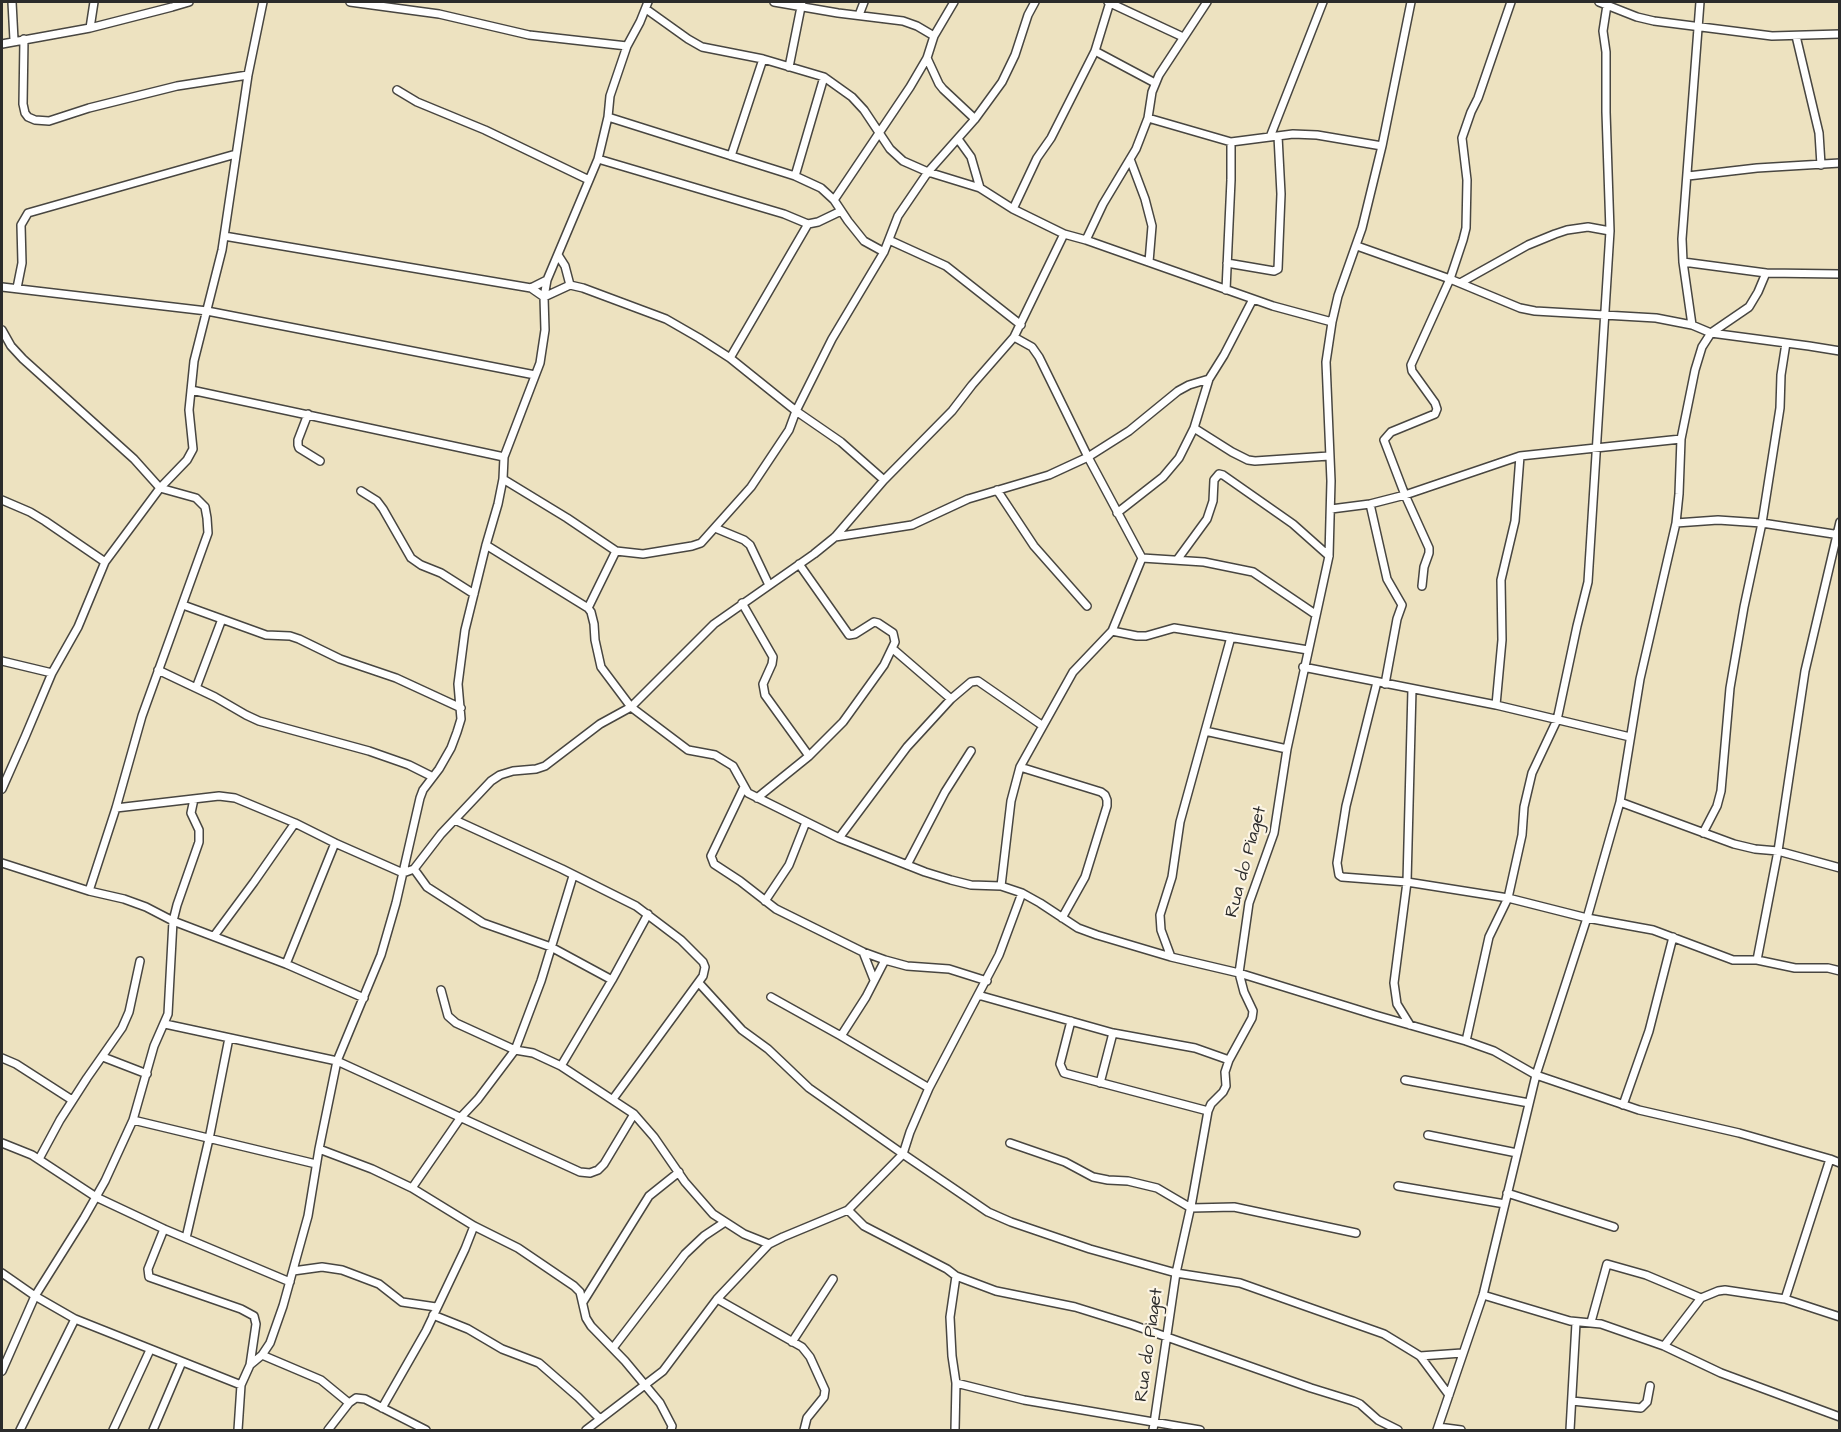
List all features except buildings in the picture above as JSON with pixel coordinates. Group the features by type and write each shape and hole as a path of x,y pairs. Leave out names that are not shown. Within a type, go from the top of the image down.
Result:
{"street":[{"path":"12,2 14,40"},
{"path":"90,28 94,2"},
{"path":"2,44 90,28 189,2"},
{"path":"2,789 52,673 78,627 105,562 160,488 187,460 193,449 189,424 194,361 222,250 248,75 263,2"},
{"path":"350,2 439,14 530,35 627,46"},
{"path":"774,2 802,4 903,21 934,36"},
{"path":"859,15 864,2"},
{"path":"834,200 879,135 927,58 934,36 954,2"},
{"path":"503,479 616,551 643,554 701,543 751,487 789,430 832,339 884,252 898,216 928,172 975,119 1008,72 1028,15 1035,2"},
{"path":"1013,209 1037,158 1051,138 1095,51 1109,2 1183,37"},
{"path":"1086,240 1103,204 1130,159 1148,118 1155,83 1206,2"},
{"path":"1270,137 1323,2"},
{"name":"Rua do Piaget","path":"1153,1431 1176,1273 1191,1208 1208,1111 1226,1086 1225,1072 1229,1060 1252,1018 1253,1011 1244,992 1239,973 1249,903 1274,832 1303,667 1329,556 1331,509 1326,362 1332,322 1338,296 1357,246 1382,146 1411,2"},
{"path":"1422,586 1429,548 1384,440 1391,432 1435,414 1437,409 1412,371 1411,365 1450,279 1463,240 1466,228 1467,180 1462,138 1511,2"},
{"path":"1599,2 1636,17 1698,27 1772,36 1839,34"},
{"path":"1692,325 1683,262 1683,226 1700,2"},
{"path":"789,67 802,4"},
{"path":"250,1365 262,1355 270,1343 290,1282 308,1216 318,1149 338,1061 381,955 420,798 451,748 459,726 461,708 458,684 465,630 498,504 504,457 540,363 545,330 544,297 547,280 598,159 608,117 610,96 627,46 647,5 688,39 702,47 763,59 824,77 852,97 864,110 879,135 903,162 980,188 1013,209 1064,234 1253,299 1332,322"},
{"path":"1466,1041 1489,936 1508,898 1522,835 1524,807 1532,773 1557,720 1588,582 1610,231 1606,52 1603,32 1607,5"},
{"path":"1796,36 1819,133 1821,165"},
{"path":"24,39 23,104 28,117 35,120 49,121 88,108 177,86 248,75"},
{"path":"1095,51 1155,83"},
{"path":"927,58 939,84 975,119"},
{"path":"731,156 763,59"},
{"path":"795,176 824,77"},
{"path":"397,90 417,102 589,180"},
{"path":"608,117 795,176 821,188 834,200 864,241 884,252"},
{"path":"1148,118 1231,142 1293,134 1317,135 1382,146"},
{"path":"1227,262 1274,271 1278,269 1281,194 1278,136"},
{"path":"958,138 970,157 980,188"},
{"path":"1227,290 1232,180 1231,142"},
{"path":"17,288 22,263 21,225 28,213 236,154"},
{"path":"598,159 784,214 808,224 819,222 841,211"},
{"path":"1130,159 1152,226 1149,262"},
{"path":"1688,176 1757,168 1839,164"},
{"path":"730,358 808,224"},
{"path":"1460,283 1528,245 1555,234 1588,227 1610,231"},
{"path":"116,808 219,796 235,798 403,873 414,869 441,834 491,781 513,771 545,766 600,723 631,707 714,624 835,537 884,480 936,429 1014,337 1064,234"},
{"path":"224,236 531,288 544,297"},
{"path":"889,240 946,266 1021,325"},
{"path":"1357,246 1450,279 1520,308 1535,311 1656,318 1692,325 1711,333 1839,351"},
{"path":"558,255 565,266 570,285"},
{"path":"1683,262 1766,273 1839,274"},
{"path":"1461,1431 1437,1429 1483,1295 1536,1076 1587,918 1620,802 1640,679 1676,523 1681,439 1695,370 1702,347 1711,333 1749,307 1766,273"},
{"path":"531,288 547,280"},
{"path":"544,297 570,285 666,319 730,358 796,411 841,442 884,480"},
{"path":"2,287 207,311 536,375"},
{"path":"1116,513 1168,472 1179,458 1194,428 1209,379 1253,299"},
{"path":"2,330 11,346 23,359 134,459 160,488 196,498 205,507 208,533 142,716 89,891"},
{"path":"1014,337 1035,351 1116,513 1142,558"},
{"path":"1703,833 1717,806 1721,791 1730,688 1743,607 1762,523 1780,408 1781,375 1786,343"},
{"path":"835,537 912,525 968,499 1049,475 1088,457 1129,431 1178,391 1209,379"},
{"path":"191,390 504,457"},
{"path":"308,414 298,445 299,448 320,461"},
{"path":"1194,428 1248,460 1329,456"},
{"path":"1331,509 1370,504 1405,495 1520,456 1681,439"},
{"path":"1496,705 1502,640 1501,580 1515,521 1520,456"},
{"path":"1177,560 1207,519 1214,501 1215,480 1220,474 1293,524 1329,556"},
{"path":"997,490 1034,546 1087,606"},
{"path":"361,491 377,501 383,509 411,558 441,573 474,594"},
{"path":"2,500 45,521 105,562"},
{"path":"1370,504 1387,579 1402,605 1402,610 1397,619 1346,806 1337,863 1339,875 1407,882 1508,898 1587,918 1653,930 1733,960 1757,960 1795,968 1828,968 1839,971"},
{"path":"1676,523 1718,520 1762,523 1838,534"},
{"path":"1757,960 1778,851 1805,671 1839,522"},
{"path":"715,528 744,540 750,545 769,585"},
{"path":"486,545 588,608 594,624 601,668 631,707 688,750 715,755 734,766 748,793 839,838 951,880 971,885 1000,886 1022,893 1078,928 1097,935 1171,957 1239,973 1466,1041 1494,1052 1536,1076 1639,1110 1738,1133 1839,1163"},
{"path":"588,608 616,551"},
{"path":"1142,558 1224,565 1253,572 1315,614"},
{"path":"1000,886 1011,801 1020,767 1073,672 1112,631 1142,558"},
{"path":"757,798 809,756 847,717 884,665 893,649 895,639 893,633 874,622 851,635 847,633 799,564"},
{"path":"742,603 773,657 763,684 765,695 809,756"},
{"path":"183,604 266,635 290,636 299,639 330,655 396,678 461,708"},
{"path":"196,688 222,619"},
{"path":"1112,631 1146,636 1174,628 1308,650"},
{"path":"1171,957 1161,930 1160,915 1172,877 1180,822 1231,637"},
{"path":"893,649 951,699"},
{"path":"2,661 52,673"},
{"path":"1303,667 1496,705 1630,737"},
{"path":"158,670 259,721 369,751 410,765 433,777"},
{"path":"839,838 907,747 951,699 971,682 978,681 1043,726"},
{"path":"1410,1025 1397,1005 1394,982 1407,882 1412,689"},
{"path":"1205,731 1287,749"},
{"path":"907,865 945,792 971,751"},
{"path":"1020,767 1101,792 1107,800 1085,877 1062,918"},
{"path":"744,787 711,856 711,861 787,916 863,952 915,967 949,969 987,981"},
{"path":"2,1371 35,1296 96,1197 134,1120 154,1046 165,1024 170,1002 173,921 199,843 199,830 191,813 195,799"},
{"path":"1620,802 1734,844 1778,851 1839,868"},
{"path":"455,820 636,906 681,940 703,962 705,967 699,983 613,1099"},
{"path":"765,902 789,865 806,822"},
{"path":"214,936 295,823"},
{"path":"286,964 335,843"},
{"path":"2,863 135,903 173,921 286,964 364,998"},
{"path":"414,869 428,887 483,922 551,947 612,980"},
{"path":"412,1188 461,1117 478,1099 515,1050 573,876"},
{"path":"586,1431 663,1371 717,1299 769,1244 783,1236 848,1210 903,1154 929,1088 999,956 1022,893"},
{"path":"561,1066 648,914"},
{"path":"1623,1105 1649,1031 1673,937"},
{"path":"863,952 874,980"},
{"path":"841,1036 866,997 885,960"},
{"path":"39,1159 72,1100 103,1057 129,1012 140,961"},
{"path":"699,983 742,1030 768,1049 809,1088 988,1212 1090,1249 1176,1273 1240,1283 1384,1334 1420,1356 1449,1395"},
{"path":"441,990 448,1016 456,1023 515,1050 532,1053 561,1066 634,1114 713,1214 744,1234 769,1244"},
{"path":"978,995 1113,1033 1195,1048 1229,1060"},
{"path":"771,997 929,1088"},
{"path":"1071,1021 1060,1064 1064,1073 1208,1111"},
{"path":"165,1024 338,1061 580,1172 590,1173 598,1170 604,1164 634,1114"},
{"path":"1100,1083 1113,1033"},
{"path":"186,1238 229,1038"},
{"path":"103,1057 147,1074"},
{"path":"2,1058 16,1064 72,1100"},
{"path":"1405,1080 1529,1103"},
{"path":"134,1120 316,1164"},
{"path":"1428,1135 1517,1153"},
{"path":"2,1143 39,1159 96,1197 164,1229 290,1282"},
{"path":"1010,1143 1065,1162 1094,1177 1128,1180 1157,1188 1191,1208 1234,1207 1356,1233"},
{"path":"318,1149 372,1169 412,1188 474,1226 518,1248 574,1286 580,1292 586,1318 591,1326 660,1403 672,1426 671,1431"},
{"path":"1785,1299 1830,1159"},
{"path":"583,1302 649,1196 679,1172"},
{"path":"1398,1186 1504,1204"},
{"path":"1507,1193 1614,1227"},
{"path":"848,1210 864,1226 947,1269 956,1276 996,1291 1075,1307 1353,1401 1378,1420 1398,1431"},
{"path":"613,1348 685,1254 704,1236 725,1222"},
{"path":"382,1408 426,1331 474,1226"},
{"path":"164,1229 148,1269 149,1278 241,1309 254,1316 256,1324 250,1365 241,1385 238,1431"},
{"path":"1591,1322 1607,1264 1646,1275 1701,1298"},
{"path":"293,1270 322,1267 342,1270 378,1284 402,1302 436,1307"},
{"path":"2,1273 35,1296 75,1319 241,1385"},
{"path":"955,1431 956,1383 950,1317 956,1276"},
{"path":"792,1342 833,1279"},
{"path":"1664,1346 1701,1298 1718,1291 1725,1290 1785,1299 1839,1317"},
{"path":"1483,1295 1576,1323 1591,1322 1664,1346 1721,1373 1839,1417"},
{"path":"717,1299 802,1347 810,1357 825,1390 824,1397 807,1418 804,1431"},
{"path":"433,1315 468,1329 502,1349 539,1363 600,1419"},
{"path":"20,1431 75,1319"},
{"path":"1570,1431 1576,1323"},
{"path":"113,1431 150,1350"},
{"path":"1420,1356 1462,1353"},
{"path":"262,1355 321,1380 349,1403"},
{"path":"153,1431 182,1362"},
{"path":"956,1383 1024,1400 1200,1431"},
{"path":"1572,1401 1641,1408 1647,1402 1650,1386"},
{"path":"328,1431 349,1403 356,1398 365,1399 426,1431"}]}
